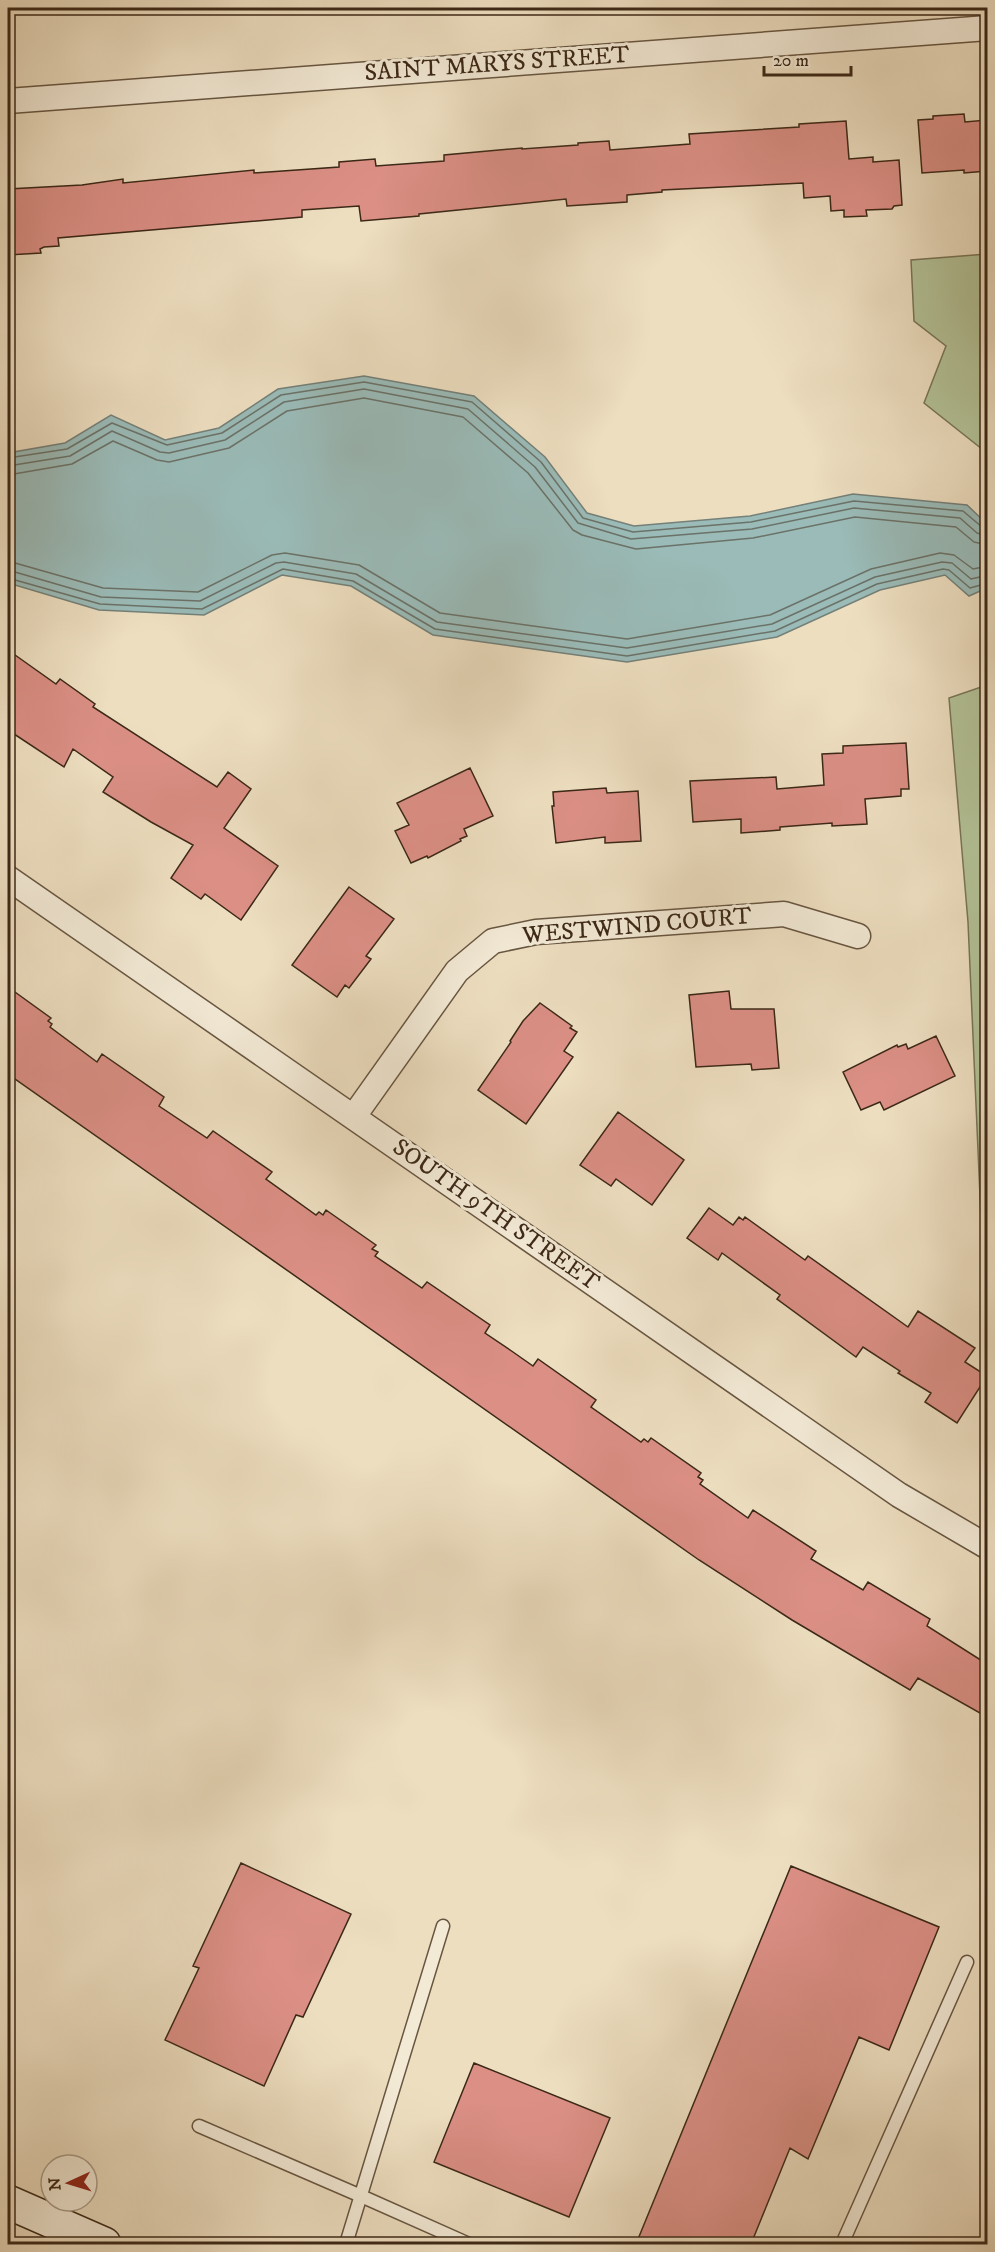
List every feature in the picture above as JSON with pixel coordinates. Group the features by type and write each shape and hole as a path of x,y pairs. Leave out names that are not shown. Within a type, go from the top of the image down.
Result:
{"main road":[{"path":"8,2202 104,2244"}],"street":[{"name":"SAINT MARYS STREET","path":"8,101 987,28"},
{"name":"SOUTH 9TH STREET","path":"8,878 899,1495 987,1547"},
{"name":"WESTWIND COURT","path":"354,1116 458,971 493,941 536,932 784,914 858,936"}],"lane":[{"path":"346,2244 443,1926"},
{"path":"842,2244 967,1962"},
{"path":"199,2126 469,2244"}],"green space":[{"path":"988,254 987,453 924,403 946,346 914,321 911,260"},
{"path":"988,685 987,1356 968,922 949,698"}],"water":[{"path":"364,376 474,396 545,457 587,513 634,526 750,516 853,494 967,505 987,524 987,588 969,596 945,575 880,590 777,637 627,662 433,635 351,586 282,575 204,615 99,610 8,583 8,453 65,443 111,415 165,440 219,428 278,389"}],"building":[{"path":"964,114 965,122 987,120 987,171 922,173 918,120 933,119 933,116"},
{"path":"846,121 849,159 873,157 873,162 899,160 902,205 894,206 892,209 866,210 867,216 844,217 844,210 831,211 830,196 804,198 803,183 662,190 662,192 627,195 627,202 567,206 566,199 361,221 359,206 302,210 302,217 58,238 59,246 44,247 40,249 41,253 8,255 8,189 82,185 123,179 123,183 254,170 254,173 339,167 339,162 375,159 376,166 444,161 444,155 578,145 578,143 609,141 610,150 690,144 689,134 799,127 799,124"},
{"path":"8,650 56,684 60,679 95,704 93,707 217,787 228,772 251,789 224,828 278,866 241,920 205,894 201,899 171,878 193,845 103,792 113,777 73,749 64,767 8,730"},
{"path":"906,743 909,789 901,789 901,796 865,799 867,824 832,826 832,823 741,833 741,819 693,822 690,781 776,777 777,789 824,785 822,754 843,753 843,746"},
{"path":"470,768 493,816 464,829 467,836 460,839 461,841 428,858 427,856 411,863 395,831 409,825 397,803"},
{"path":"606,788 607,793 638,791 641,841 605,843 605,837 556,843 552,806 554,806 553,792"},
{"path":"349,887 394,919 366,956 371,959 349,988 345,985 337,997 292,965"},
{"path":"8,987 51,1018 48,1021 52,1024 50,1027 97,1062 102,1054 164,1097 159,1106 207,1138 213,1131 272,1172 266,1179 316,1215 319,1212 323,1215 326,1210 376,1245 372,1249 378,1252 375,1256 422,1288 427,1282 490,1325 485,1333 533,1366 538,1359 596,1400 591,1407 641,1442 644,1439 648,1442 651,1438 701,1473 698,1477 703,1480 700,1484 748,1518 753,1510 816,1551 811,1559 863,1590 868,1582 930,1619 927,1626 987,1664 987,1717 918,1678 910,1690 792,1620 699,1560 8,1074"},
{"path":"729,991 731,1009 774,1009 779,1068 752,1070 751,1064 696,1067 689,995"},
{"path":"540,1003 577,1032 564,1051 573,1057 526,1124 478,1090 523,1021"},
{"path":"936,1036 955,1076 884,1110 880,1102 861,1110 843,1072 897,1045 898,1047 906,1044 908,1049"},
{"path":"618,1112 684,1160 652,1205 616,1179 611,1186 580,1165"},
{"path":"709,1208 733,1225 739,1217 743,1220 745,1217 805,1260 808,1256 908,1327 918,1311 975,1348 965,1362 987,1376 957,1423 925,1402 931,1393 898,1373 900,1371 863,1347 856,1357 777,1299 780,1295 722,1253 718,1260 687,1238"},
{"path":"241,1863 351,1914 303,2017 296,2015 264,2086 165,2040 199,1968 193,1966"},
{"path":"791,1866 939,1927 889,2050 859,2037 808,2159 790,2148 751,2244 636,2244"},
{"path":"474,2063 610,2118 569,2217 434,2162"}]}
